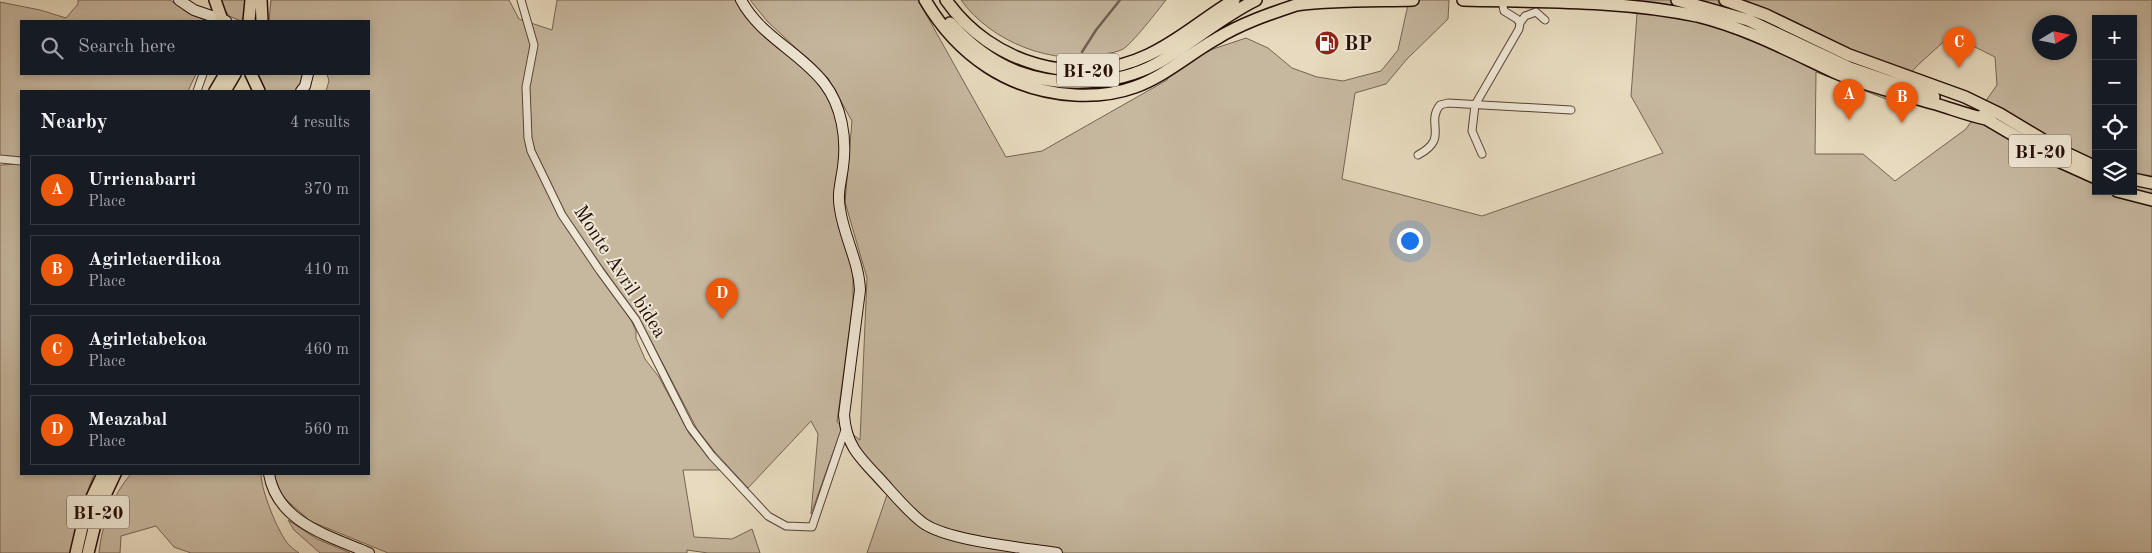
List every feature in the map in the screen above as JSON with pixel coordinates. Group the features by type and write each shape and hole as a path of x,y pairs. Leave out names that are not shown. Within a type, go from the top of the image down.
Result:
{"main road":[{"path":"215,0 223,20"},
{"path":"249,20 251,0"},
{"path":"260,0 261,19"},
{"path":"925,0 934,15 959,44 986,66 1020,85 1047,92 1088,95 1105,94 1134,88 1164,74 1223,35 1298,5 1327,0 1413,0"},
{"name":"BI-20","path":"933,0 960,34 985,54 1018,72 1036,77 1071,81 1107,79 1139,72 1173,54 1228,16 1256,0"},
{"name":"BI-20","path":"946,0 965,24 976,34 1012,56 1030,63 1086,70 1125,65 1149,55 1234,0"},
{"path":"1463,0 1614,4 1667,10 1698,16 1738,28 1791,50 1835,73 1874,87 1932,103 1963,114 1986,119"},
{"name":"BI-20","path":"1677,0 1748,20 1850,68 1948,102 1986,119 2056,160 2092,176"},
{"name":"BI-20","path":"1725,0 1766,15 1849,55 1978,104 2060,150 2092,165"},
{"path":"216,90 224,75"},
{"path":"226,90 234,75"},
{"path":"251,75 259,90"},
{"path":"2137,180 2152,183"},
{"path":"2137,190 2152,193"},
{"path":"2133,195 2152,200"},
{"name":"BI-20","path":"76,553 86,510 103,475"},
{"name":"BI-20","path":"88,553 99,508 115,475"}],"street":[{"path":"179,0 194,10 220,20"},
{"name":"Monte Avril bidea","path":"521,0 534,45 526,86 528,138 531,151 562,215 636,320 690,427 712,456 768,516 786,526 812,526 845,430"},
{"path":"741,0 756,22 824,83 834,99 842,121 844,143 839,208 860,274 860,290 844,415 845,430 850,445 861,459 924,523 942,532 963,538 1057,553"},
{"path":"1502,1 1504,11 1520,23"},
{"path":"1482,154 1472,130 1475,105 1525,16 1536,12 1546,16"},
{"path":"197,90 203,75"},
{"path":"302,90 308,75"},
{"path":"1418,156 1430,149 1435,139 1436,110 1440,105 1571,110"},
{"path":"0,160 20,161"},
{"path":"269,475 278,500 291,516 318,532 369,553"}],"shaded area":[{"path":"78,0 170,0 188,13 205,20 20,20 20,75 196,75 188,90 20,90 20,157 0,156 0,2 40,10 66,18 78,4"},
{"path":"219,0 246,0 245,15 242,20 229,16"},
{"path":"271,0 509,0 519,19 524,21 531,45 523,85 526,147 557,212 631,320 645,359 659,377 690,435 720,470 683,470 694,537 732,539 752,529 760,553 708,553 687,550 687,553 388,553 310,521 282,496 272,475 370,475 370,90 326,90 329,81 327,75 370,75 370,20 269,20"},
{"path":"557,0 737,0 816,79 832,103 838,124 849,256 853,275 853,302 837,422 860,440 867,278 845,202 852,121 828,78 767,21 750,0 918,0 1006,157 1042,151 1167,80 1175,68 1213,49 1246,38 1268,48 1292,68 1317,77 1343,81 1381,71 1398,50 1409,0 1449,0 1448,19 1407,59 1386,84 1355,93 1342,179 1482,216 1663,153 1631,96 1638,0 2152,0 2152,553 867,553 887,495 854,458 840,433 811,514 818,434 811,421 748,488 714,451 697,429 641,322 566,215 535,151 531,135 528,101 530,76 536,48 531,23 552,30","holes":["1951,35 1995,57 1997,85 1966,129 1895,181 1863,154 1815,154 1816,72 1886,99 1919,64"]},
{"path":"961,0 1166,0 1123,49 1085,57 1065,57 1025,48 1006,39 974,15"},
{"path":"257,75 304,75 296,90 264,90"},
{"path":"20,164 20,475 94,475 77,520 71,553 0,553 0,165"},
{"path":"130,475 261,475 267,500 275,521 289,545 299,553 191,553 174,547 156,526 121,536 120,553 99,553 105,521 113,501"},
{"path":"288,520 317,539 350,553 320,553 294,530"}],"waterway":[{"path":"1082,52 1096,30 1120,0"}],"place":[{"name":"BP","path":"1327,43"},
{"name":"Agirletabekoa","path":"1959,68"},
{"name":"Urrienabarri","path":"1849,120"},
{"name":"Agirletaerdikoa","path":"1902,123"},
{"name":"Meazabal","path":"722,319"}]}
